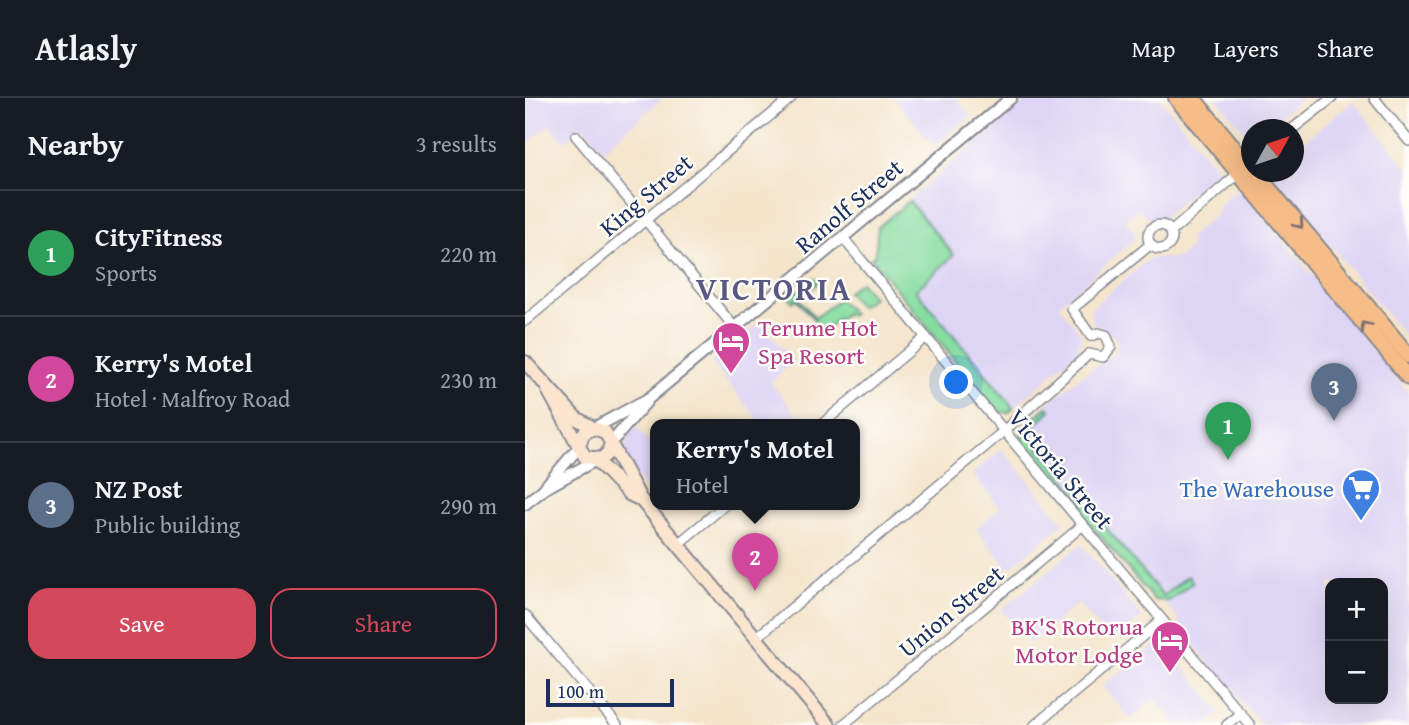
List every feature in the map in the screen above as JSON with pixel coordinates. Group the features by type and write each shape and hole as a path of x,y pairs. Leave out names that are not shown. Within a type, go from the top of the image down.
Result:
{"main road":[{"path":"1176,98 1241,160"},
{"path":"1193,98 1241,158"},
{"path":"1260,182 1409,378"},
{"path":"1261,182 1409,356"},
{"path":"525,362 576,418 605,432 641,500 829,725"},
{"path":"548,390 585,457 596,460 629,494 641,500"},
{"path":"579,446 583,434 594,428"},
{"path":"596,460 605,457 611,443"}],"street":[{"name":"King Street","path":"525,321 791,98"},
{"name":"Ranolf Street","path":"611,443 648,399 1011,98"},
{"path":"1304,120 1332,98"},
{"path":"1374,98 1409,141"},
{"path":"576,136 735,328"},
{"path":"1171,232 1241,175"},
{"path":"1160,226 1171,232 1172,240 1166,247 1156,248 1147,236 1152,229 1160,226"},
{"name":"Victoria Street","path":"843,238 1250,725"},
{"path":"1091,336 1072,309 1151,244"},
{"path":"756,638 1004,430 1089,354 1103,356 1111,347 1106,335 1098,333 1091,336 1086,345 1089,354"},
{"path":"828,419 926,337"},
{"name":"Ranolf Street","path":"594,428 648,399"},
{"path":"544,489 579,446"},
{"path":"525,504 544,489 596,460"},
{"path":"678,544 719,510"},
{"name":"Union Street","path":"843,725 1083,525"},
{"path":"525,615 617,725"},
{"path":"1035,725 1162,620"},
{"path":"1227,725 1241,714"}],"shaded area":[{"path":"525,98 663,98 603,150 584,126 565,142 550,125 525,146"},
{"path":"894,98 956,98 971,116 934,146"},
{"path":"1030,98 1160,98 1218,170 1162,218 1150,219 1138,209 1125,220 1135,233 1135,239 1059,305 1081,334 1078,351 1013,409 915,290 953,255 908,200"},
{"path":"1216,98 1302,98 1276,119 1241,119 1241,128"},
{"path":"1353,101 1409,170 1409,341 1279,182 1304,182 1304,142"},
{"path":"1243,192 1409,393 1408,725 1261,725 1181,630 1177,617 1164,602 1155,599 1019,433 1025,422 1084,374 1117,352 1118,346 1113,335 1094,325 1090,309 1150,258 1178,258 1190,248 1189,237 1217,214 1219,205 1233,193"},
{"path":"760,322 794,362 770,382 801,419 758,419 711,363"},
{"path":"637,427 650,443 650,492 627,466 623,453 631,432"},
{"path":"1002,449 1064,523 1009,569 976,529 1000,508 972,474"},
{"path":"1081,544 1142,617 1112,642 1078,603 1030,644 1001,610"},
{"path":"1161,640 1221,712 1206,725 1178,725 1155,699 1130,719 1102,686"}],"green space":[{"path":"909,201 954,255 916,290 1009,402 1013,409 1008,413 996,411 871,258 875,255 878,227"},
{"path":"813,278 819,282 799,299 815,318 839,299 853,314 850,316 846,313 823,331 816,330 816,322 796,298 793,302 789,298"},
{"path":"860,282 873,297 860,307 847,292"},
{"path":"1047,407 1050,410 1027,433 1163,596 1188,576 1193,582 1169,601 1154,600 1021,441 1023,427"}],"place":[{"name":"Terume Hot Spa Resort","path":"731,375"},
{"name":"NZ Post","path":"1334,421"},
{"name":"CityFitness","path":"1228,460"},
{"name":"The Warehouse","path":"1361,522"},
{"name":"Kerry's Motel","path":"755,591"},
{"name":"BK'S Rotorua Motor Lodge","path":"1170,674"}],"district":[{"name":"VICTORIA","path":"774,288"}]}
